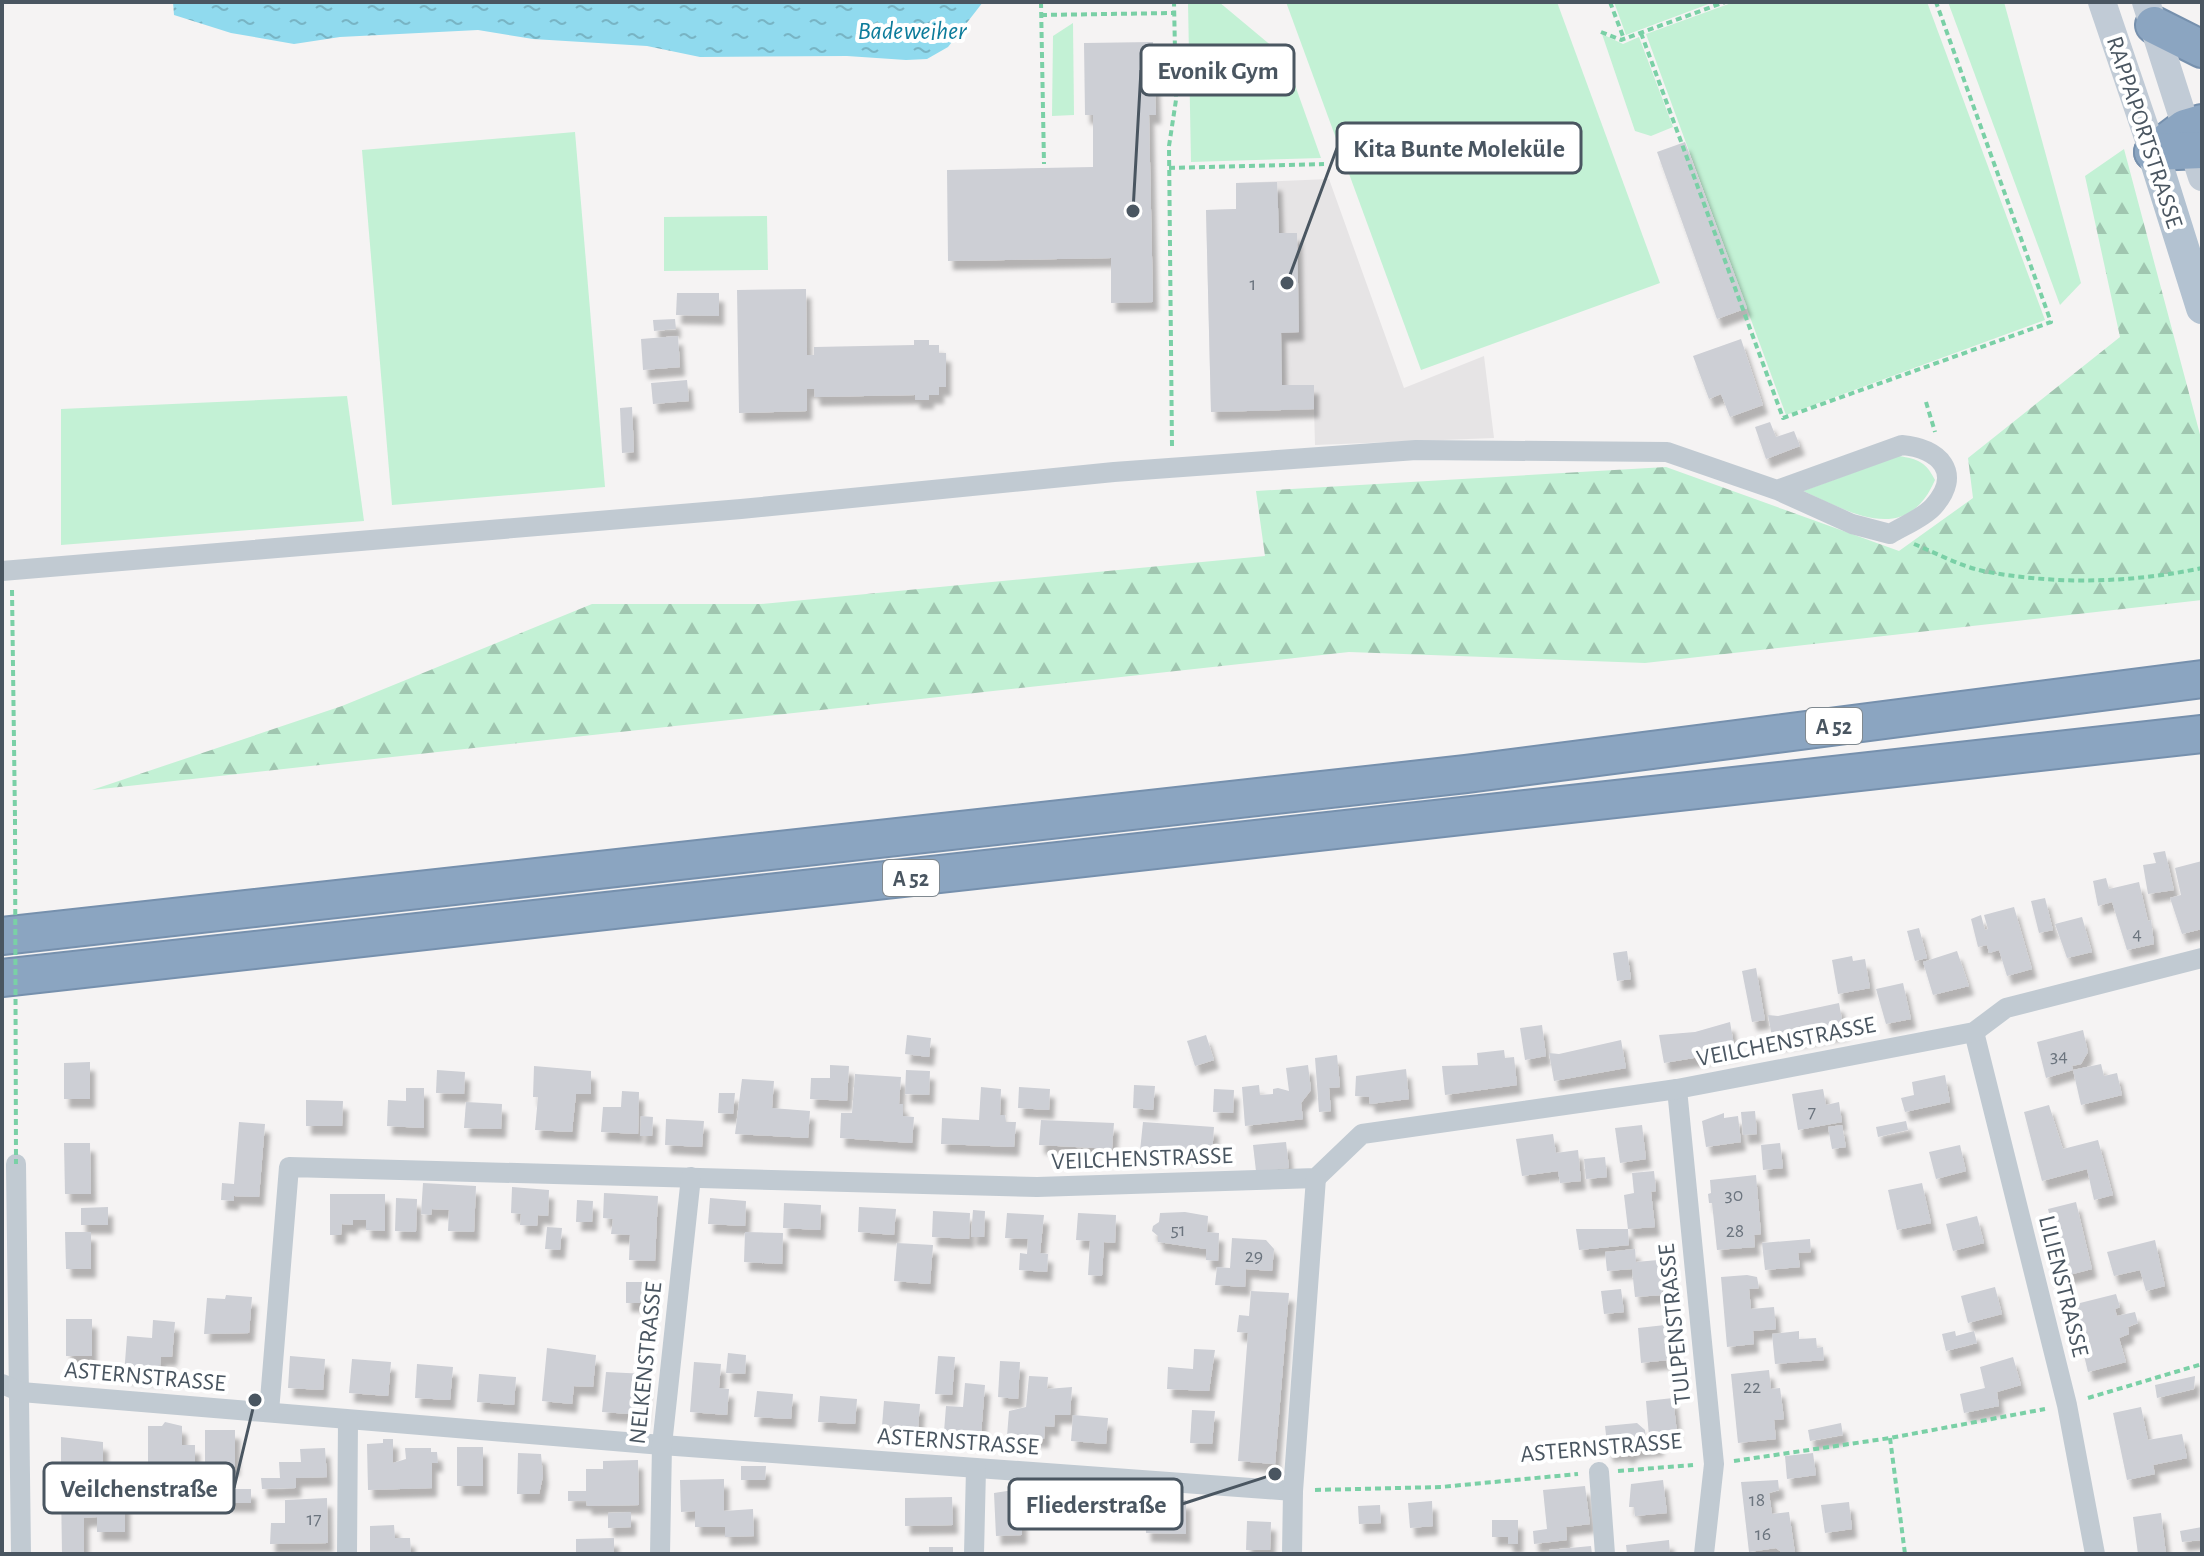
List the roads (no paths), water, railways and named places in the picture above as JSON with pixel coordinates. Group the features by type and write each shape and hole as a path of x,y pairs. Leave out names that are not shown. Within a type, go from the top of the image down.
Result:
{"highway":[{"path":"2150,13 2202,49"},
{"path":"2153,152 2197,146"},
{"name":"A 52","path":"2,936 1466,774 2202,679"},
{"name":"A 52","path":"2,978 2202,734"}],"main road":[{"name":"RAPPAPORTSTRASSE","path":"2102,2 2202,308"},
{"name":"RAPPAPORTSTRASSE","path":"2150,13 2197,146"}],"street":[{"path":"6,571 741,509 1167,468 1416,450 1667,452 1777,490 1852,524 1890,534 1933,508 1945,488 1947,469 1937,454 1921,447 1902,445 1777,490"},
{"name":"VEILCHENSTRASSE","path":"269,1412 289,1167 1037,1187 1316,1178 1362,1134 1677,1089 1974,1032 2006,1008 2202,958"},
{"name":"LILIENSTRASSE","path":"1974,1032 2067,1405 2095,1554"},
{"name":"TULPENSTRASSE","path":"1677,1089 1714,1464 1704,1554"},
{"path":"16,1164 12,1388 21,1554"},
{"name":"NELKENSTRASSE","path":"660,1554 662,1445 691,1177"},
{"path":"1292,1554 1293,1491 1316,1178"},
{"name":"ASTERNSTRASSE","path":"12,1388 348,1420 1293,1491"},
{"path":"347,1554 348,1420"},
{"path":"974,1554 976,1469"},
{"path":"1599,1472 1605,1554"}],"water":[{"name":"Badeweiher","path":"173,2 983,2 948,47 927,59 906,60 847,56 700,57 647,46 533,39 478,30 340,37 294,44 231,33 174,15"}],"place":[{"name":"Evonik Gym","path":"1133,211"},
{"name":"Kita Bunte Moleküle","path":"1287,283"},
{"name":"Veilchenstraße","path":"255,1400"},
{"name":"Fliederstraße","path":"1275,1474"}]}
